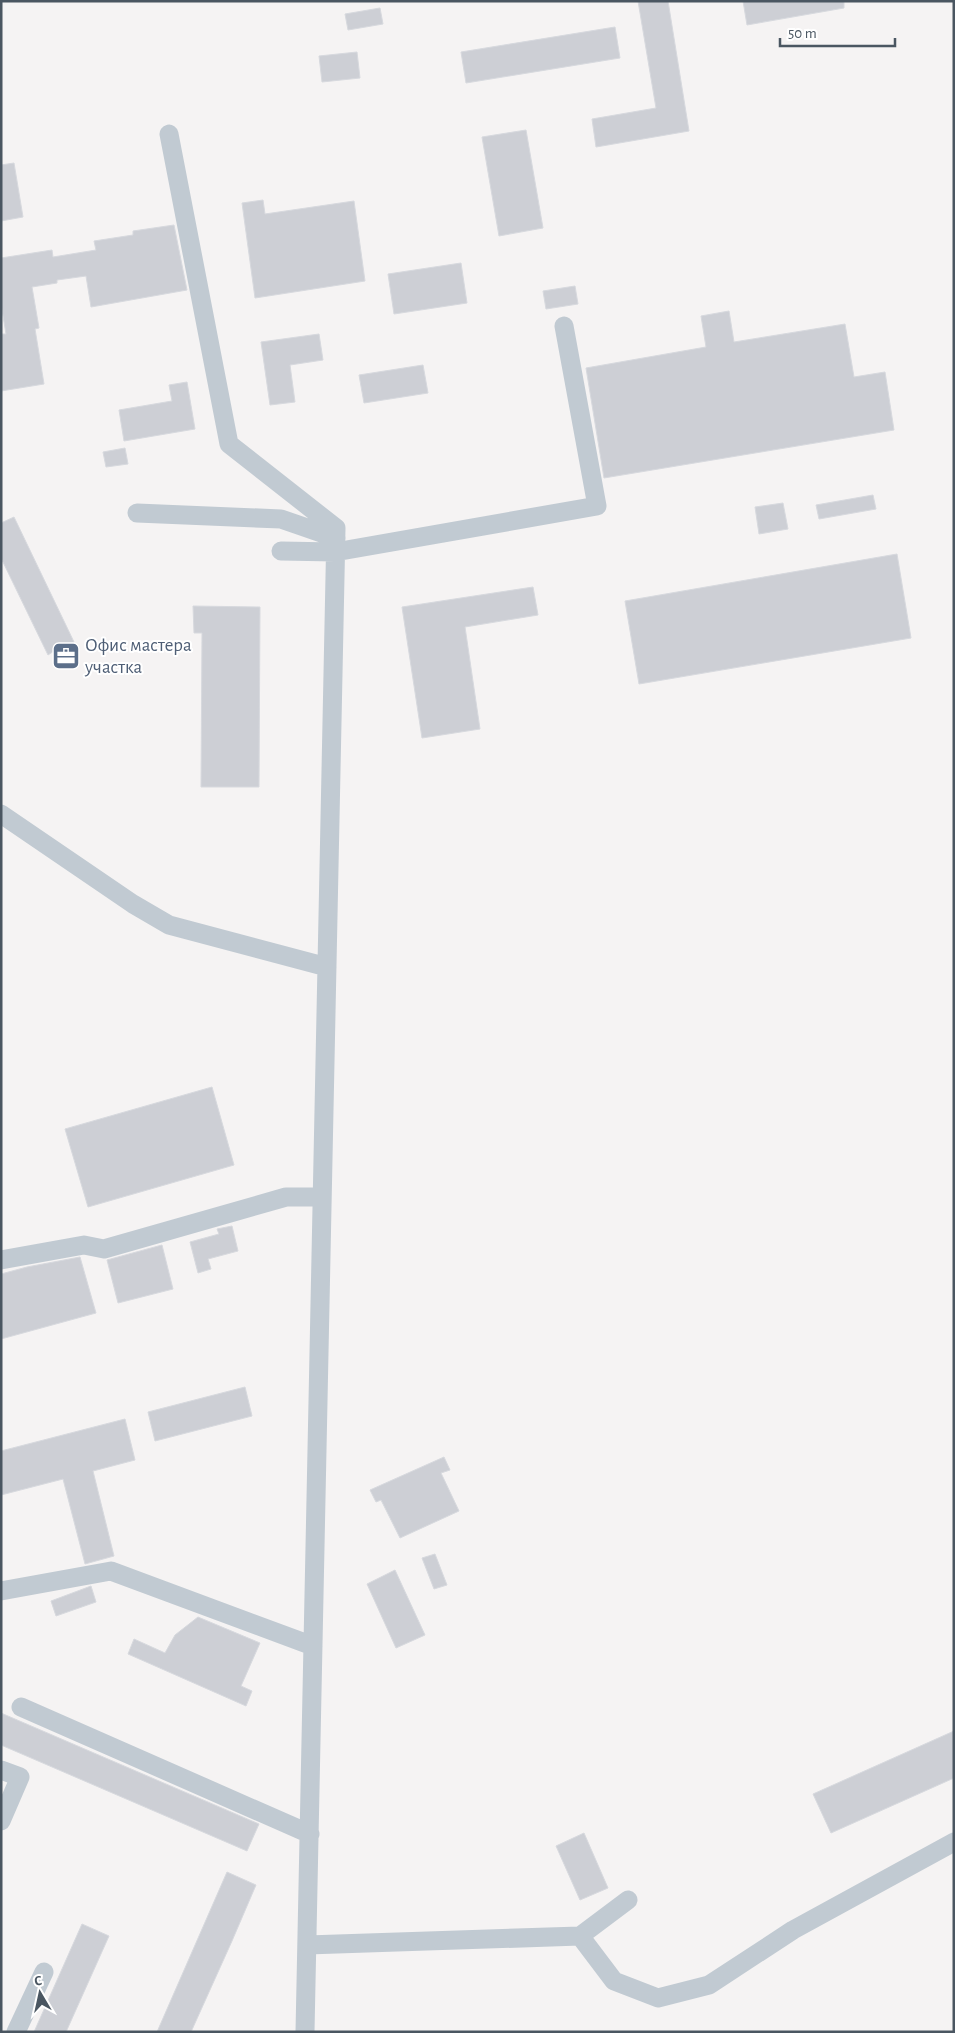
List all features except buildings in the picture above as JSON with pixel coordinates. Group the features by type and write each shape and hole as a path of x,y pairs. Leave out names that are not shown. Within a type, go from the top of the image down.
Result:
{"street":[{"path":"169,134 229,444 336,528 305,2032"},
{"path":"281,551 336,545 597,506 564,326"},
{"path":"137,514 281,518 336,545"},
{"path":"1,814 133,904 169,925 327,967"},
{"path":"1,1260 84,1245 104,1249 286,1197 322,1197"},
{"path":"1,1591 111,1571 313,1646"},
{"path":"21,1707 310,1834"},
{"path":"1,1770 20,1777 1,1821"},
{"path":"580,1936 614,1981 658,1998 709,1985 793,1930 954,1842"},
{"path":"307,1945 580,1936 628,1900"},
{"path":"16,2032 44,1972"}],"place":[{"name":"Офис мастера участка","path":"66,656"}]}
